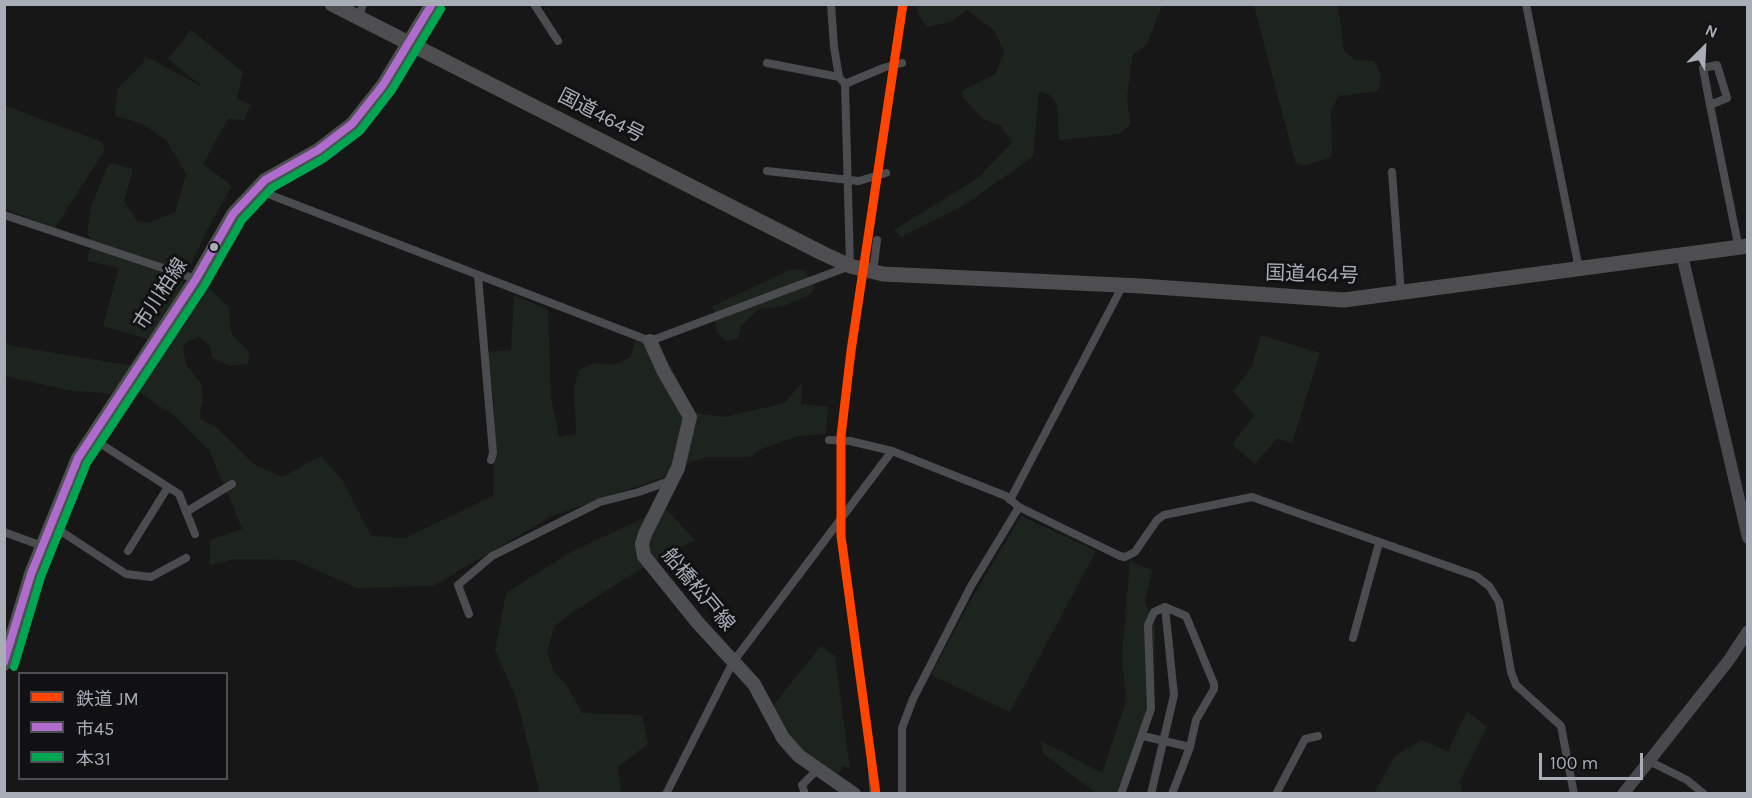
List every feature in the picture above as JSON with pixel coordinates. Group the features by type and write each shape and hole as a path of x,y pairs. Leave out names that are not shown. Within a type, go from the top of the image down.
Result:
{"highway":[{"name":"国道464号","path":"332,4 361,11 409,44 850,266 873,272 1123,285 1323,299 1401,294 1743,247"}],"main road":[{"name":"市川柏線","path":"4,664 42,546 70,475 90,437 196,279 233,214 254,188 327,144 352,124 383,85 432,4"},
{"name":"船橋松戸線","path":"650,341 664,372 690,417 678,468 645,534 642,548 644,556 754,684 783,738 799,756 842,789 854,794"}],"street":[{"path":"534,4 558,41"},
{"path":"254,188 333,216 477,276 650,341 850,266 842,80 831,4"},
{"path":"1526,4 1579,270"},
{"path":"767,63 842,80 902,63"},
{"path":"1710,105 1727,98 1717,65 1703,68 1710,105 1743,247"},
{"path":"767,171 859,181 886,174"},
{"path":"1392,172 1401,294"},
{"path":"4,215 196,279"},
{"path":"873,272 877,240"},
{"path":"1682,255 1748,538"},
{"path":"477,276 493,453 491,460"},
{"path":"1010,500 1123,285"},
{"path":"90,437 179,494 195,534"},
{"path":"829,440 850,441 892,452 962,477 1010,500 1019,507 1125,557 1135,552 1157,520 1164,515 1198,510 1243,496 1271,501 1379,543 1476,576 1494,591 1501,608 1514,680 1520,690 1561,726 1574,794"},
{"path":"666,794 733,662 892,452"},
{"path":"469,614 458,585 492,556 600,502 639,492 673,479"},
{"path":"186,512 232,484"},
{"path":"128,551 168,487"},
{"path":"902,794 902,728 912,699 971,586 1019,507"},
{"path":"50,524 126,574 150,576 186,558"},
{"path":"4,532 42,546"},
{"path":"1353,638 1379,543"},
{"path":"1151,794 1174,695 1165,607"},
{"path":"1121,794 1151,709 1148,625 1154,612 1165,607 1186,616 1214,684 1214,689 1196,720 1191,747 1172,794"},
{"path":"1623,794 1729,660 1748,631"},
{"path":"1143,736 1191,747"},
{"path":"1276,794 1305,739 1318,736"},
{"path":"1649,761 1687,780 1704,794"},
{"path":"805,794 802,784 817,770"}],"shaded area":[{"path":"917,4 1162,5 1147,45 1133,54 1127,96 1130,125 1119,134 1059,140 1057,105 1050,95 1039,91 1033,157 964,205 901,237 894,230 978,178 1012,143 1001,126 982,118 963,98 962,91 995,74 1004,52 994,30 967,10 951,22 927,27 917,12"},
{"path":"1254,5 1338,5 1344,51 1355,60 1374,61 1381,75 1378,91 1338,96 1331,112 1332,153 1330,158 1303,166 1295,162"},
{"path":"191,30 243,72 237,99 251,104 244,120 228,119 203,164 232,186 209,226 182,284 208,287 229,307 231,333 249,352 248,364 230,366 212,358 210,346 199,337 186,342 183,349 187,366 201,383 203,399 199,418 216,427 255,465 282,477 321,456 343,481 371,536 405,538 493,496 494,403 487,352 511,350 514,295 548,310 551,397 559,437 576,434 574,387 579,370 593,363 612,365 630,358 636,339 659,351 672,368 695,413 724,417 785,403 802,382 801,404 828,407 826,434 798,436 759,450 751,457 707,457 692,462 662,478 552,516 433,586 357,588 294,560 236,559 210,565 210,540 242,529 235,511 209,450 176,417 134,389 147,339 103,326 119,268 87,261 92,240 87,234 91,206 109,163 133,169 124,201 137,221 149,223 175,212 186,174 166,140 143,124 115,116 117,89 143,63 145,56 203,87 168,59"},
{"path":"4,105 102,142 105,150 55,228 5,209"},
{"path":"792,269 804,270 815,284 811,294 784,306 759,309 741,326 738,338 726,341 717,333 713,306"},
{"path":"1261,335 1320,353 1292,443 1277,438 1255,464 1232,445 1254,415 1233,391 1252,366"},
{"path":"4,341 12,346 134,366 110,394 68,390 5,376"},
{"path":"665,508 695,540 647,565 571,613 554,627 547,652 554,672 566,684 582,713 642,715 648,744 618,767 621,793 537,793 539,789 517,700 495,650 506,593 569,553"},
{"path":"1021,516 1096,551 1010,712 931,675 968,605"},
{"path":"1130,561 1152,570 1145,602 1155,629 1154,714 1138,733 1117,793 1096,793 1043,754 1041,741 1102,773 1126,701 1122,656"},
{"path":"821,646 835,656 850,769 844,766 838,774 807,756 792,742 772,707"},
{"path":"1467,711 1487,727 1460,781 1462,793 1374,793 1395,756 1421,740 1448,751"}],"railway":[{"path":"867,727 872,794"}],"rail line":[{"name":"JM","path":"876,794 841,536 841,436 851,351 903,4"}],"transit line":[{"name":"市45","path":"4,662 31,574 78,458 196,279 233,214 265,180 318,150 352,124 383,85 432,4"},
{"name":"本31","path":"14,667 41,577 87,463 205,285 242,220 272,188 323,159 360,131 392,90 441,9"}]}
